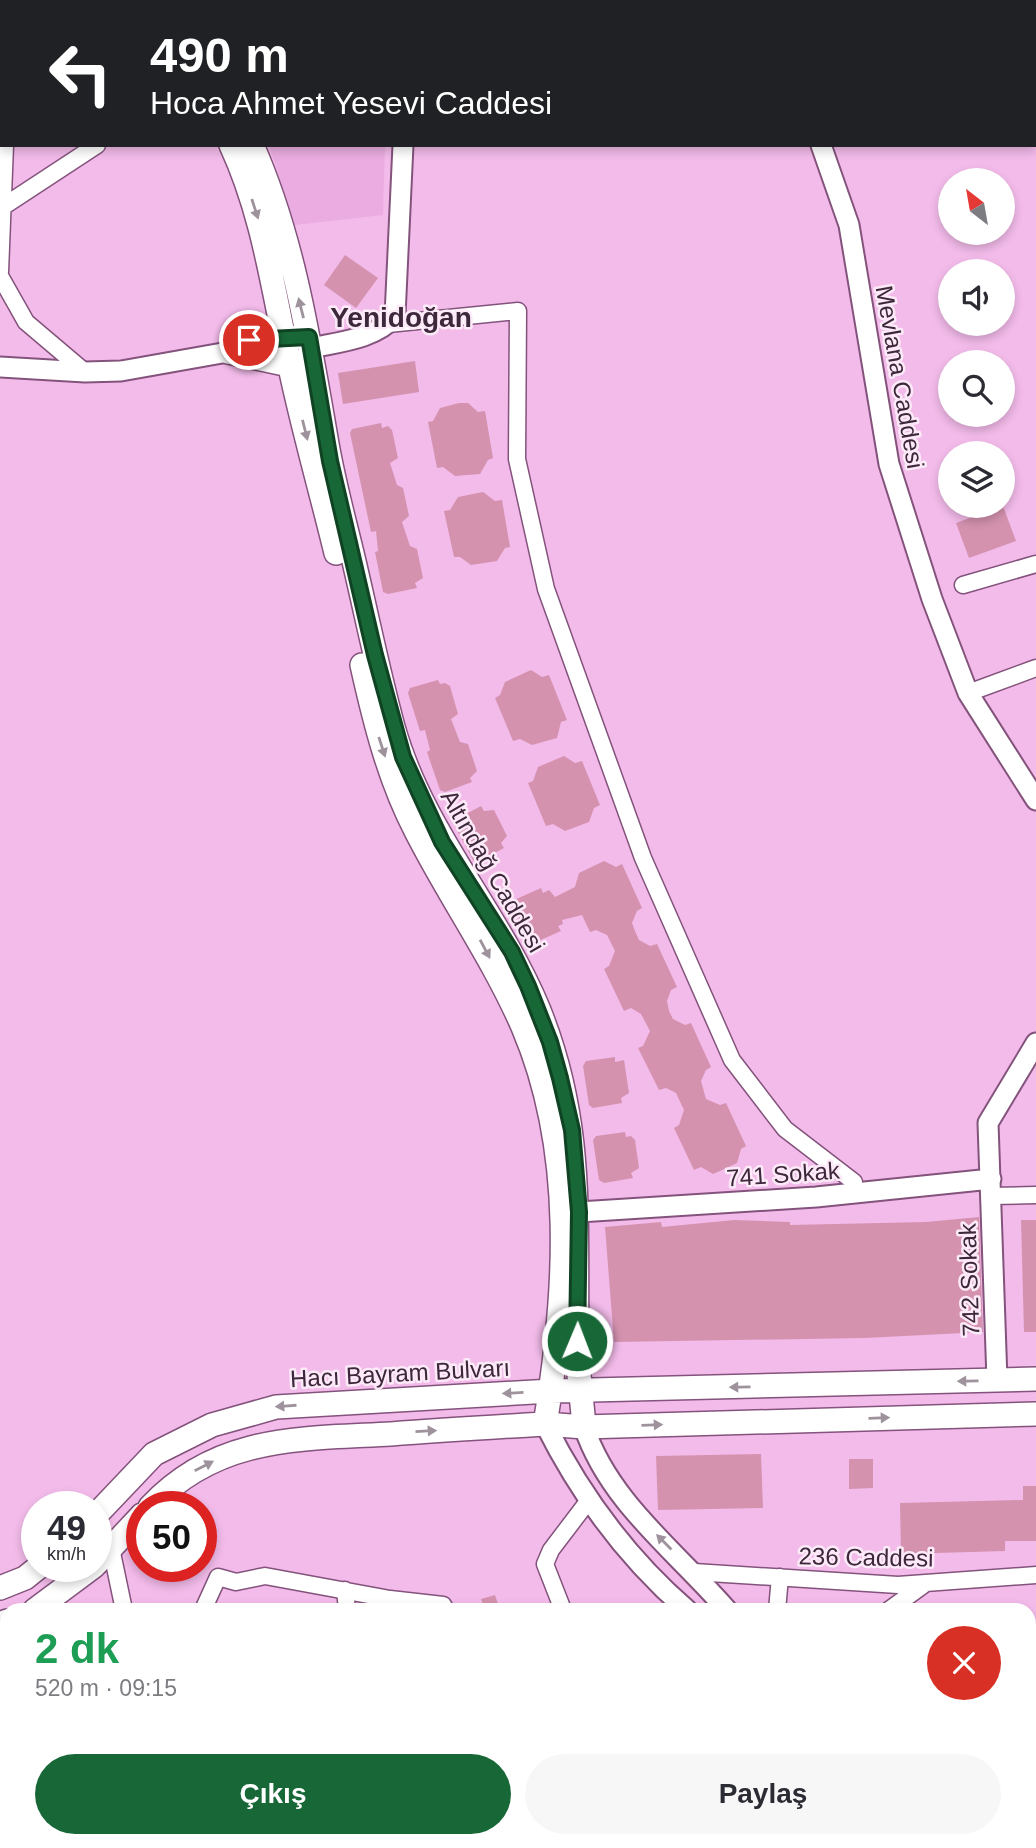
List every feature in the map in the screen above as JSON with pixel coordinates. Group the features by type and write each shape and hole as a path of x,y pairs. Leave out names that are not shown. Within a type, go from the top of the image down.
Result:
{"main road":[{"name":"Altındağ Caddesi","path":"232,147 261,226 289,365 385,756 415,829 501,980 528,1040 553,1119 559,1170 561,1252 558,1335 545,1424"},
{"name":"Altındağ Caddesi","path":"253,147 274,204 311,347 330,461 394,730 436,830 512,952 538,1008 550,1042 572,1130 579,1212 577,1341 584,1427"},
{"path":"285,337 311,347 289,365 228,352 249,340 285,337"},
{"name":"Hacı Bayram Bulvarı","path":"112,1498 154,1454 212,1425 275,1407 551,1391 1036,1379"},
{"path":"165,1491 174,1481 224,1456 281,1440 545,1424 584,1427 1036,1414"},
{"path":"112,1547 126,1532"},
{"path":"0,1588 21,1579"},
{"path":"44,1603 71,1582"}],"street":[{"path":"5,147 5,206 0,274 26,322 85,372"},
{"path":"5,206 94,147"},
{"path":"388,324 398,310 403,147"},
{"name":"Mevlana Caddesi","path":"822,147 849,225 889,464 932,599 968,693 1036,800"},
{"path":"311,347 368,334 388,324 518,312 517,459 546,589 643,858 732,1060 785,1129 854,1182"},
{"path":"0,367 85,372 121,370 228,352"},
{"path":"962,585 1036,564"},
{"path":"968,693 1036,668"},
{"name":"742 Sokak","path":"997,1380 988,1123 1036,1042"},
{"path":"991,1187 1036,1195"},
{"name":"741 Sokak","path":"579,1212 991,1187"},
{"path":"545,1424 569,1472 613,1534 680,1603"},
{"path":"584,1427 593,1453 617,1494 721,1603"},
{"path":"560,1603 545,1564 551,1550 589,1500"},
{"name":"236 Caddesi","path":"694,1572 898,1584 1036,1575"},
{"path":"206,1603 218,1577 236,1581 265,1576 425,1603"},
{"path":"778,1603 780,1577"},
{"path":"111,1582 121,1603"},
{"path":"901,1603 926,1583"},
{"path":"345,1590 346,1603"}],"shaded area":[{"path":"270,147 385,147 383,215 295,225"}],"building":[{"path":"345,255 378,278 356,308 324,285"},
{"path":"415,361 419,392 343,404 338,373"},
{"path":"468,403 478,412 485,411 493,458 488,460 480,474 455,476 443,467 437,468 428,422 433,421 440,408"},
{"path":"381,423 382,428 388,426 392,430 398,458 390,463 397,485 403,488 409,516 402,522 410,546 417,549 423,578 415,583 417,588 388,594 383,592 375,552 378,551 376,531 371,532 350,433 352,429"},
{"path":"483,492 495,501 502,500 510,547 505,548 497,561 471,565 460,557 454,557 444,511 450,510 458,497"},
{"path":"970,518 1007,518 1016,541 969,558 956,523"},
{"path":"531,670 542,677 549,675 567,720 561,722 557,738 532,745 520,739 513,741 495,698 500,695 505,682"},
{"path":"438,680 440,684 450,686 458,714 451,719 460,742 468,744 477,771 470,778 472,782 445,792 440,790 427,752 430,750 425,730 420,731 408,693 410,688"},
{"path":"564,756 575,763 582,761 600,805 594,808 589,822 565,831 553,824 546,826 528,783 533,781 538,767"},
{"path":"481,806 484,811 494,810 507,836 501,843 504,848 478,862 473,860 454,825 455,820"},
{"path":"604,861 616,867 622,864 642,908 637,911 632,923 639,940 650,946 657,944 677,987 671,990 667,1001 669,1011 673,1019 685,1025 691,1023 711,1067 706,1070 701,1081 706,1099 720,1105 726,1103 746,1146 741,1149 737,1163 713,1174 701,1167 694,1170 674,1128 679,1125 684,1110 676,1093 666,1088 659,1090 638,1048 643,1046 650,1031 641,1014 631,1008 624,1011 604,969 609,966 615,951 607,935 596,930 590,932 582,915 562,920 563,924 558,926 561,931 534,943 529,941 513,905 514,900 541,888 543,893 549,890 555,897 575,887 579,873"},
{"path":"615,1057 615,1062 624,1060 629,1093 621,1098 622,1103 593,1108 589,1105 583,1066 586,1061"},
{"path":"625,1132 626,1137 631,1136 635,1140 639,1168 631,1173 633,1178 604,1183 599,1180 593,1140 596,1136"},
{"path":"979,1217 983,1332 865,1338 614,1342 605,1227 661,1222 662,1227 734,1220 790,1222 790,1225 926,1222"},
{"path":"1021,1220 1036,1220 1036,1332 1024,1332"},
{"path":"761,1454 763,1508 658,1510 656,1456"},
{"path":"849,1459 873,1459 873,1488 849,1489"},
{"path":"1023,1486 1036,1486 1036,1541 1005,1541 1005,1551 901,1554 900,1503 1023,1500"},
{"path":"495,1595 498,1603 482,1603 481,1599"}],"district":[{"name":"Yenidoğan","path":"401,317"}],"route":[{"path":"249,340 309,337 330,461 375,655 403,757 442,842 512,952 538,1008 550,1042 567,1105 575,1155 579,1212 577,1341"}]}
